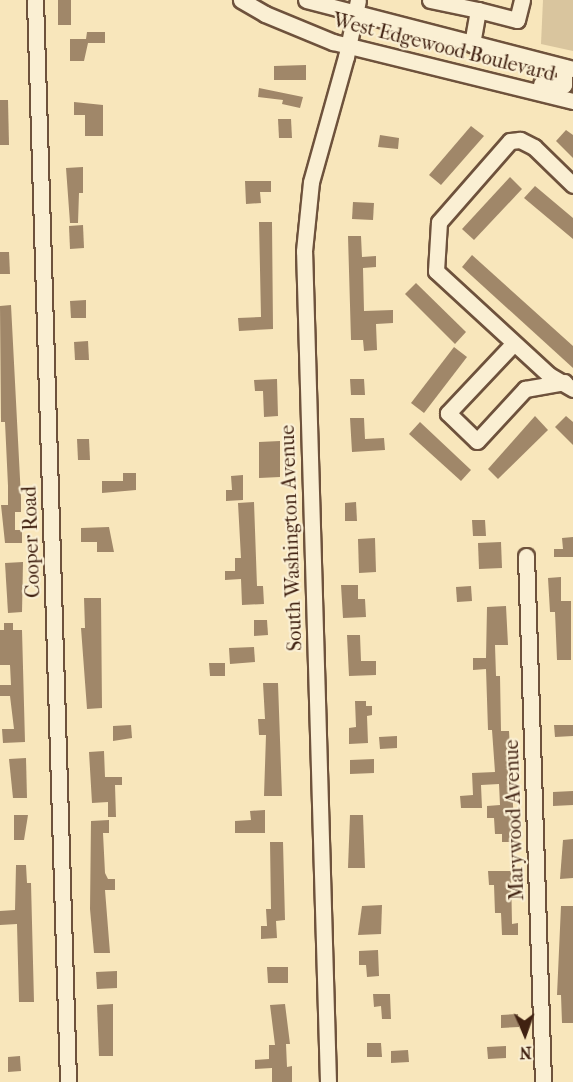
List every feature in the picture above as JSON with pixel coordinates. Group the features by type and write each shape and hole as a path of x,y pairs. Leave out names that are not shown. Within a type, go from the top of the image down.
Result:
{"street":[{"name":"Cooper Road","path":"35,0 68,1082"},
{"name":"West Edgewood Boulevard","path":"241,0 303,32 347,46 573,101"},
{"path":"306,0 357,8 472,44 569,68 566,79 559,88 498,74 476,77"},
{"path":"430,0 517,20 522,0"},
{"name":"South Washington Avenue","path":"328,1082 304,251 311,182 357,8"},
{"path":"472,44 478,10"},
{"path":"569,384 513,344 436,271 439,222 510,141 520,140 534,147 573,185"},
{"path":"513,344 448,413 477,441 525,389 569,384"},
{"name":"Marywood Avenue","path":"526,556 543,1082"}],"shaded area":[{"path":"543,0 573,0 573,51 541,44"}],"building":[{"path":"58,0 71,0 71,25 58,25"},
{"path":"87,32 105,32 105,43 88,43 84,61 70,61 70,39 86,39"},
{"path":"306,65 306,80 274,80 274,66"},
{"path":"259,88 303,97 300,108 282,104 283,100 258,97"},
{"path":"0,100 8,100 9,145 0,145"},
{"path":"74,102 103,105 103,136 85,136 85,115 74,115"},
{"path":"278,119 291,119 292,138 279,138"},
{"path":"471,126 484,136 441,185 429,175"},
{"path":"566,130 573,135 573,158 556,141"},
{"path":"380,135 399,138 398,149 378,147"},
{"path":"83,167 83,193 79,193 78,223 70,223 66,168"},
{"path":"510,177 522,189 474,240 462,229"},
{"path":"245,181 271,181 271,192 260,192 261,203 246,204"},
{"path":"535,186 573,218 573,239 524,198"},
{"path":"353,202 374,203 373,220 352,219"},
{"path":"259,222 272,222 273,329 239,331 238,318 261,317"},
{"path":"83,225 84,248 70,249 69,226"},
{"path":"348,236 361,236 362,257 376,256 376,267 363,268 364,311 393,310 393,323 376,324 377,350 364,351 363,340 351,340"},
{"path":"0,252 9,252 10,274 0,274"},
{"path":"472,255 573,346 573,368 462,267"},
{"path":"416,283 466,332 455,344 405,294"},
{"path":"86,300 86,318 71,318 70,301"},
{"path":"11,305 21,498 21,512 15,512 15,530 22,530 22,543 5,543 1,505 8,505 8,486 5,422 1,422 0,306"},
{"path":"88,341 89,360 75,360 74,342"},
{"path":"454,347 467,357 424,413 411,403"},
{"path":"277,379 278,416 264,417 263,391 255,391 254,380"},
{"path":"350,379 364,379 365,395 351,395"},
{"path":"535,416 548,430 498,479 488,469"},
{"path":"566,416 573,422 573,445 555,427"},
{"path":"350,418 364,418 365,439 384,438 385,450 352,452"},
{"path":"420,422 471,470 461,481 409,434"},
{"path":"77,439 89,439 90,460 78,460"},
{"path":"280,441 280,477 259,478 259,442"},
{"path":"123,473 136,473 136,490 102,493 102,481 123,481"},
{"path":"243,475 243,500 226,501 226,490 232,490 231,476"},
{"path":"254,502 257,586 263,586 264,604 242,605 241,579 225,580 225,571 235,571 235,558 241,558 238,503"},
{"path":"356,502 357,521 345,521 345,503"},
{"path":"472,520 485,520 486,536 473,536"},
{"path":"109,527 114,552 97,552 97,542 81,542 81,528"},
{"path":"573,537 573,557 554,557 554,549 563,549 562,538"},
{"path":"375,538 376,572 359,573 358,539"},
{"path":"501,542 502,568 479,569 478,543"},
{"path":"23,562 22,612 8,613 5,563"},
{"path":"561,577 561,601 571,601 571,660 557,660 555,612 550,612 548,578"},
{"path":"341,585 358,585 358,599 365,599 366,617 343,618"},
{"path":"471,586 472,601 457,602 456,587"},
{"path":"84,598 101,598 102,708 87,709 81,628 85,628"},
{"path":"506,606 508,645 495,645 496,676 500,676 501,731 509,731 515,842 502,842 502,834 495,834 494,818 487,818 487,806 500,805 499,784 481,785 482,808 461,808 460,796 473,795 472,773 495,772 492,730 488,730 486,669 473,670 473,658 486,658 487,607"},
{"path":"254,620 267,620 268,635 254,636"},
{"path":"4,623 13,623 13,630 22,630 25,742 3,743 2,729 14,729 10,696 0,696 0,685 11,685 10,665 0,665 0,630 4,630"},
{"path":"347,635 360,635 361,661 376,661 376,675 349,676"},
{"path":"254,647 255,662 230,664 229,648"},
{"path":"209,663 225,663 225,676 210,676"},
{"path":"263,683 278,683 282,796 264,796 266,735 259,735 258,719 265,719"},
{"path":"355,701 366,701 366,706 372,706 372,715 367,716 368,743 349,744 349,728 356,727"},
{"path":"131,725 132,738 113,741 113,726"},
{"path":"554,725 573,725 573,736 555,737"},
{"path":"397,736 397,748 380,749 379,737"},
{"path":"104,751 105,777 122,777 122,785 115,785 116,817 108,817 108,802 92,803 89,752"},
{"path":"26,758 27,798 13,798 9,759"},
{"path":"374,759 374,773 350,774 350,760"},
{"path":"573,791 573,805 553,806 553,792"},
{"path":"265,810 265,833 235,833 235,821 251,820 250,811"},
{"path":"14,815 28,815 24,840 14,840"},
{"path":"350,815 363,815 365,868 348,868"},
{"path":"109,820 109,833 103,833 105,873 108,879 115,879 115,890 105,890 110,953 94,953 90,909 91,821"},
{"path":"573,839 573,878 560,879 563,840"},
{"path":"270,842 283,842 285,920 276,921 277,938 261,939 261,926 267,926 266,909 271,909"},
{"path":"16,865 26,865 27,883 31,883 34,1002 19,1002 17,924 0,925 0,911 15,910"},
{"path":"488,871 511,871 512,924 518,923 518,935 502,935 501,913 495,913 494,885 489,885"},
{"path":"382,905 381,934 358,935 362,906"},
{"path":"561,906 573,906 573,1023 562,1023 561,995 557,995"},
{"path":"378,950 379,976 367,977 366,965 359,965 359,951"},
{"path":"267,967 288,967 288,983 268,983"},
{"path":"117,971 117,988 97,989 96,972"},
{"path":"373,994 390,994 391,1019 382,1019 381,1006 374,1007"},
{"path":"113,1004 113,1056 99,1056 97,1005"},
{"path":"285,1004 290,1044 286,1044 287,1067 292,1066 292,1082 272,1082 272,1068 255,1069 255,1060 269,1059 269,1045 275,1045 270,1005"},
{"path":"518,1014 519,1027 501,1028 501,1015"},
{"path":"367,1043 381,1043 382,1057 367,1057"},
{"path":"506,1046 506,1058 488,1059 487,1047"},
{"path":"408,1050 409,1062 391,1063 391,1051"},
{"path":"20,1056 21,1071 8,1072 8,1057"}]}
